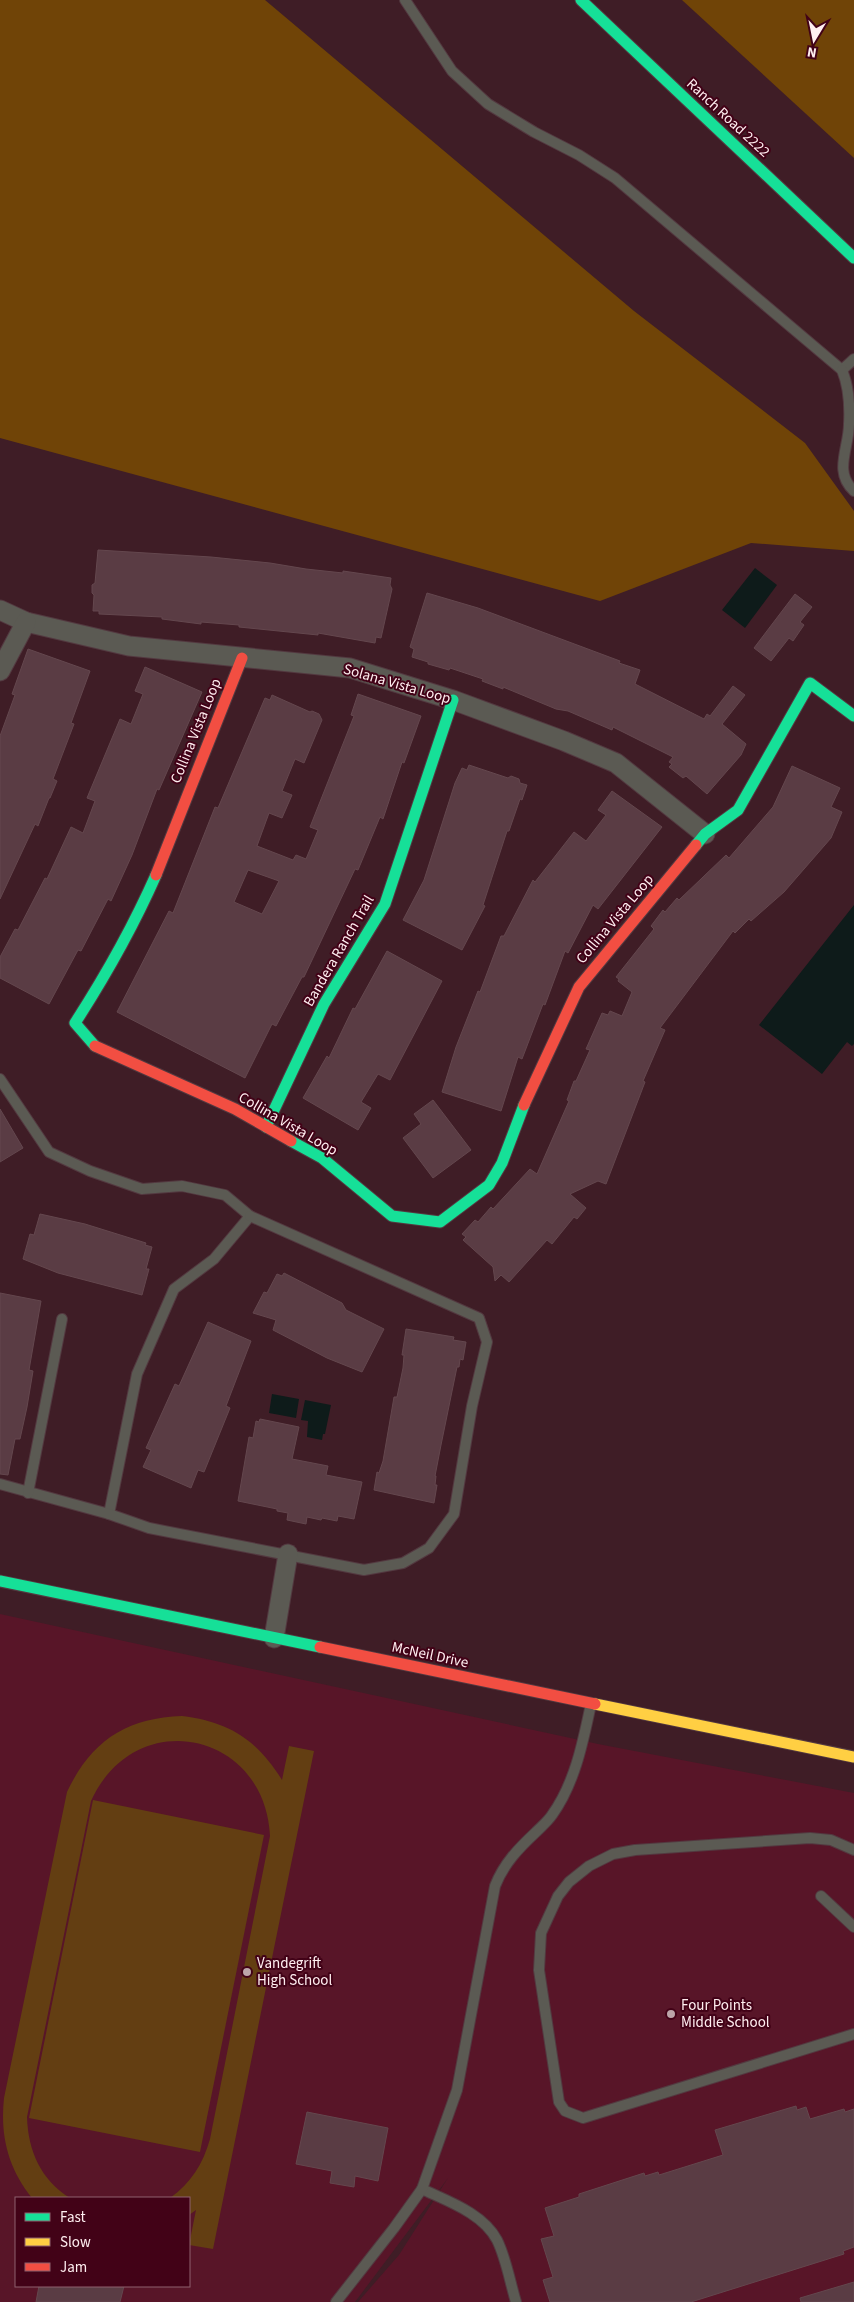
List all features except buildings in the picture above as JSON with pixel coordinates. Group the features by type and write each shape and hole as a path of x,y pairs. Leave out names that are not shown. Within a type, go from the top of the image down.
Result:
{"street":[{"name":"Ranch Road 2222","path":"581,0 854,258"},
{"name":"Solana Vista Loop","path":"0,610 26,622 129,646 350,668 453,700 564,741 616,763 705,834"},
{"path":"0,670 26,622"},
{"name":"Collina Vista Loop","path":"242,658 152,884 100,988 75,1023 93,1045 235,1109 322,1158 392,1216 440,1222 489,1185 502,1163 525,1103 579,987 705,834 738,810 810,683 854,716"},
{"name":"Bandera Ranch Trail","path":"266,1127 324,1004 385,904 453,700"},
{"path":"274,1638 288,1554"},
{"name":"McNeil Drive","path":"0,1581 854,1757"}],"lane":[{"path":"405,0 452,71 488,104 534,132 579,154 615,178 842,370 848,386 849,426 842,461 848,485 854,491"},
{"path":"842,370 854,359"},
{"path":"0,1078 49,1152 90,1171 142,1189 182,1186 225,1195 250,1216 479,1318 487,1342 472,1406 454,1514 429,1548 404,1563 364,1570 149,1528 109,1514 0,1484"},
{"path":"109,1514 136,1374 174,1289 214,1259 250,1216"},
{"path":"28,1493 62,1318"},
{"path":"336,2302 422,2189 458,2090 495,1886 501,1869 515,1852 552,1817 568,1789 585,1734 591,1704"},
{"path":"854,1850 831,1840 810,1838 635,1850 613,1854 589,1866 569,1882 558,1896 541,1933 539,1970 559,2102 565,2111 583,2118 854,2034"},
{"path":"821,1896 854,1927"},
{"path":"422,2189 479,2218 490,2229 498,2241 516,2302"}],"shaded area":[{"path":"0,0 265,0 634,311 805,443 854,511 854,551 751,543 600,601 0,438"},
{"path":"682,0 854,0 854,158"},
{"path":"755,568 777,585 745,628 722,610"},
{"path":"854,905 854,1044 852,1046 847,1042 822,1074 759,1025"},
{"path":"272,1394 299,1399 296,1418 269,1413"},
{"path":"305,1400 331,1405 322,1440 307,1437 308,1421 301,1420"},
{"path":"0,1614 598,1744 854,1793 854,2302 358,2302 399,2255 448,2178 355,2302 0,2302"},
{"path":"182,1716 228,1728 241,1735 263,1754 282,1780 289,1746 314,1751 213,2249 190,2245 196,2210 190,2214 190,2197 171,2197 184,2186 200,2165 210,2139 270,1836 263,1800 246,1773 223,1753 195,1743 166,1742 137,1751 111,1770 91,1801 27,2117 30,2141 38,2164 51,2183 69,2197 31,2197 17,2175 12,2163 3,2125 4,2098 67,1792 87,1759 99,1746 127,1727 162,1718"},
{"path":"93,1800 264,1835 200,2152 29,2118"}],"traffic: fast":[{"path":"581,0 854,258"},
{"path":"696,845 705,834 738,810 810,683 854,716"},
{"path":"266,1127 324,1004 385,904 453,700"},
{"path":"95,1046 75,1023 118,951 156,875"},
{"path":"291,1141 322,1158 392,1216 440,1222 489,1185 502,1163 524,1105"},
{"path":"0,1581 320,1647"}],"traffic: slow":[{"path":"595,1704 854,1757"}],"traffic: jam":[{"path":"156,875 242,658"},
{"path":"524,1105 579,987 696,845"},
{"path":"95,1046 235,1109 291,1141"},
{"path":"320,1647 595,1704"}],"place":[{"name":"Vandegrift High School","path":"247,1972"},
{"name":"Four Points Middle School","path":"671,2014"}]}
